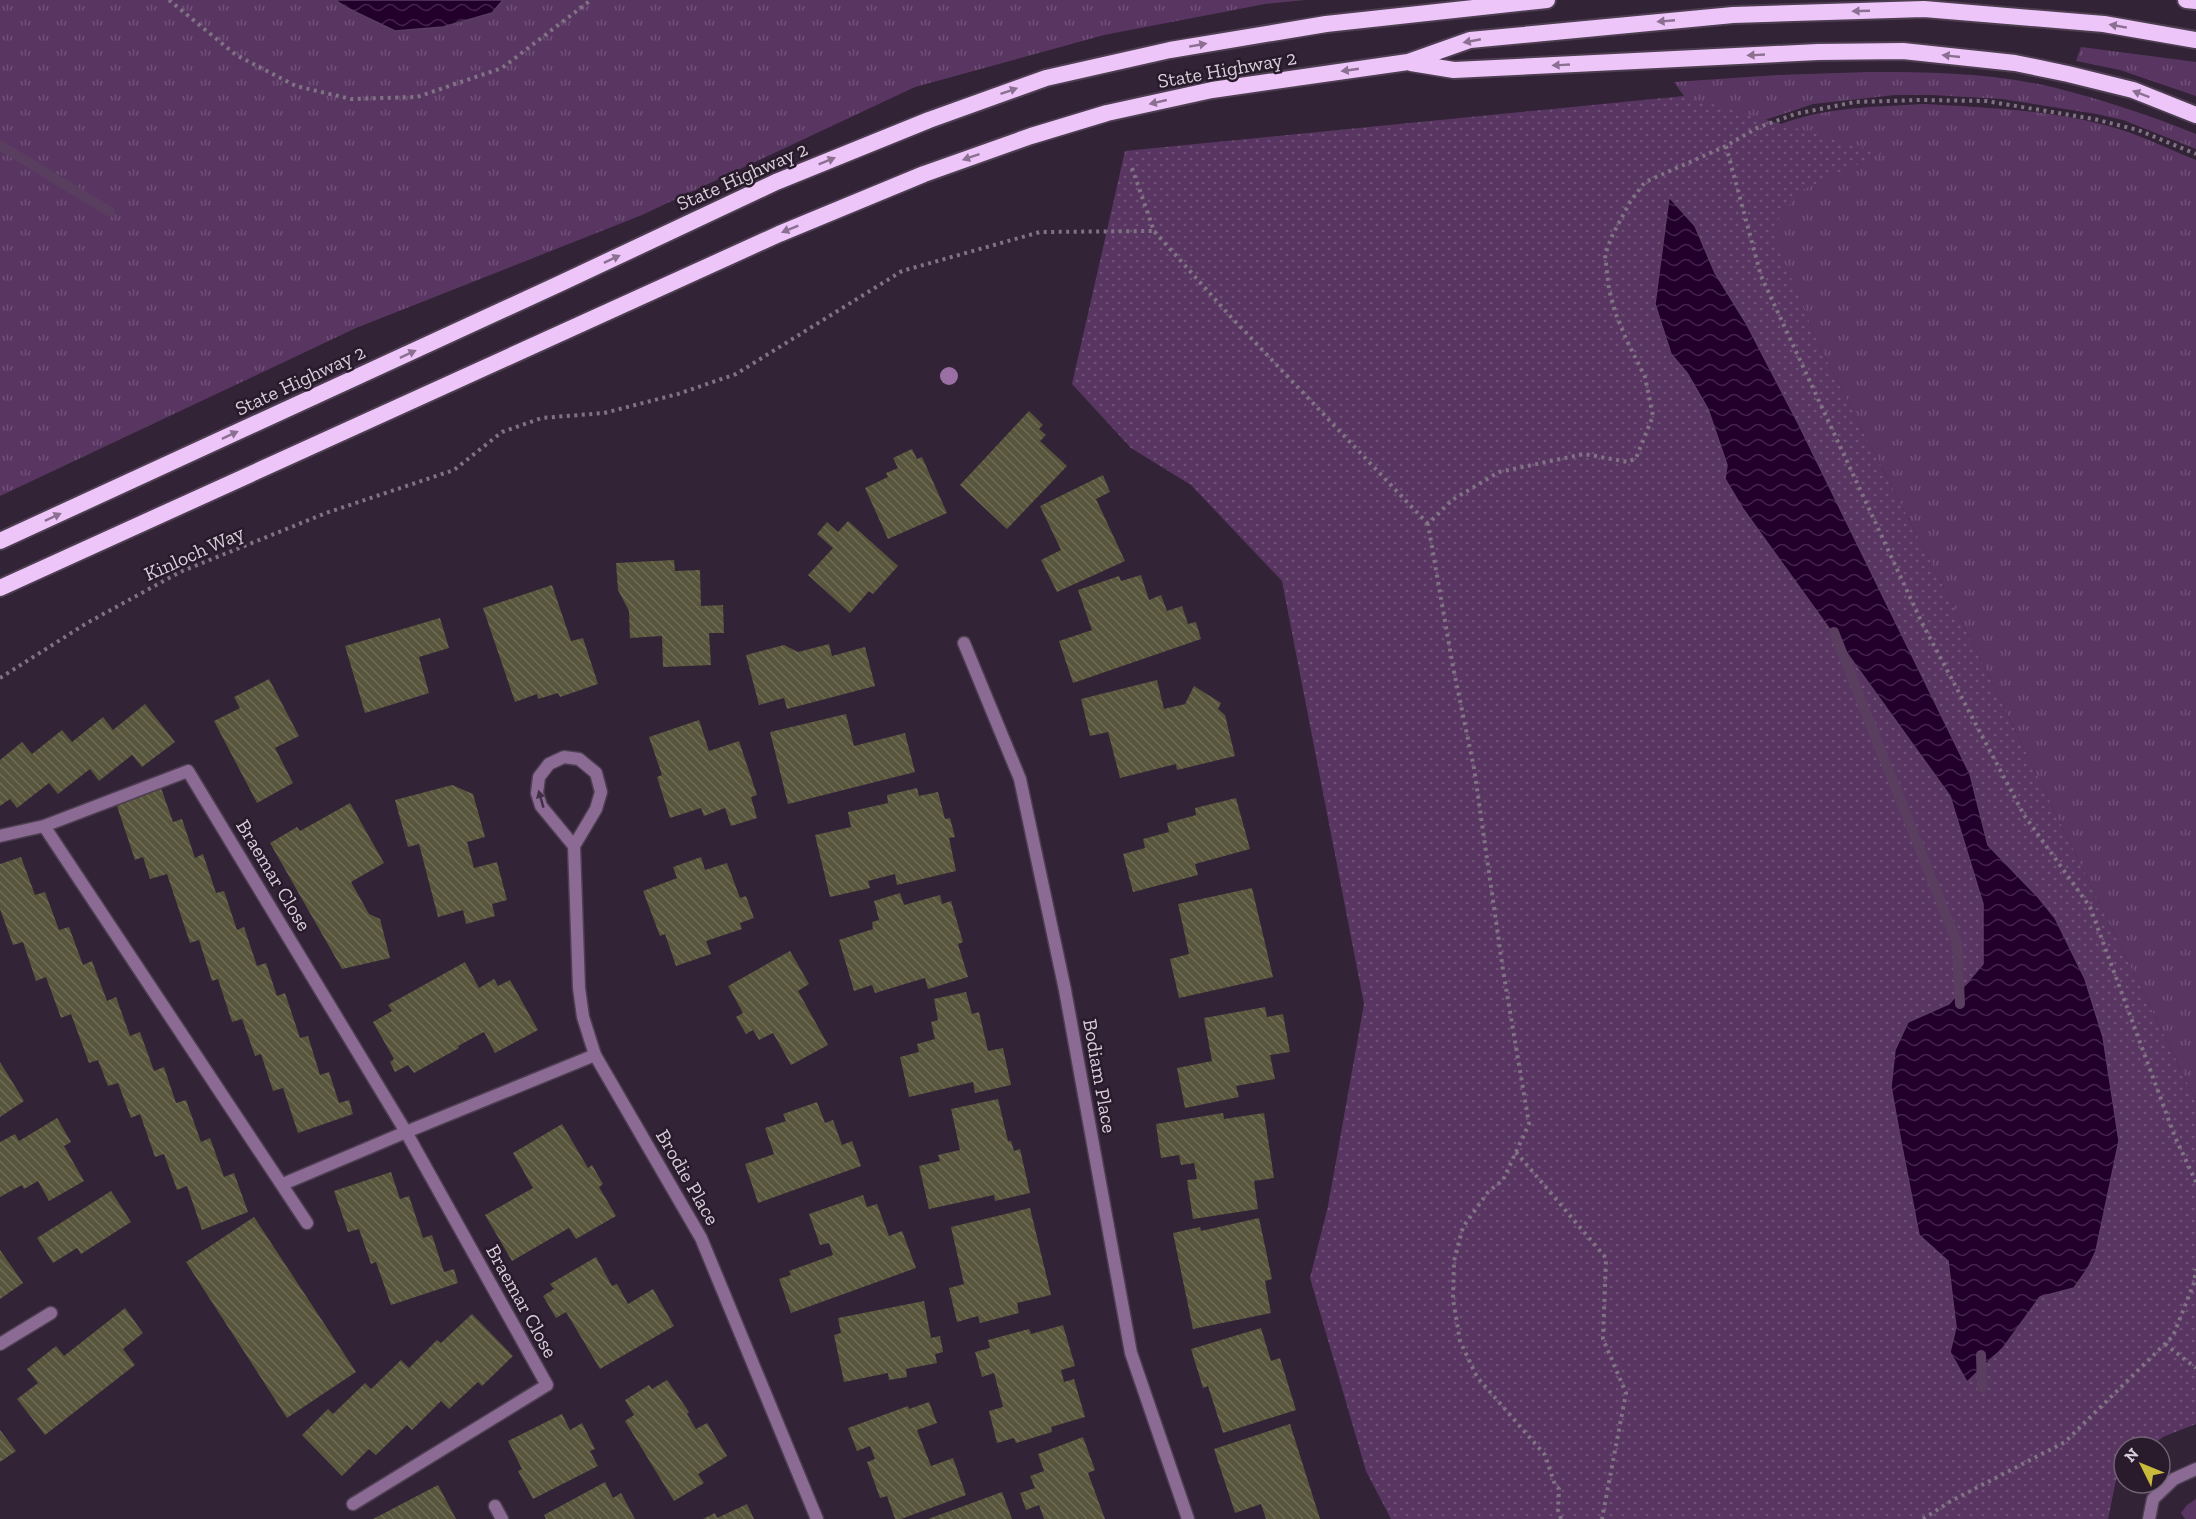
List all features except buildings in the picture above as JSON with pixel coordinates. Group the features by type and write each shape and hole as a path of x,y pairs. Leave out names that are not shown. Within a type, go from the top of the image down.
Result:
{"highway":[{"name":"State Highway 2","path":"0,541 776,182 929,120 1046,78 1170,50 1326,24 1547,0"},
{"path":"2186,0 2196,1"},
{"path":"1408,62 1470,40 1733,15 1912,10 2104,24 2196,40"},
{"path":"1408,62 1454,70 1818,52 1904,51 2015,63 2068,74 2133,90 2196,115"},
{"name":"State Highway 2","path":"0,588 746,248 924,174 1031,136 1107,113 1212,90 1408,62"}],"street":[{"name":"Bodiam Place","path":"964,643 1020,779 1065,990 1131,1353 1188,1519"},
{"path":"564,757 579,759 596,773 601,792 596,809 574,846 541,806 537,793 540,777 549,764 564,757"},
{"name":"Braemar Close","path":"0,836 44,826 188,771 405,1132 547,1385 353,1504"},
{"path":"44,826 307,1223"},
{"name":"Brodie Place","path":"574,846 579,988 583,1017 595,1055 701,1238 817,1519"},
{"path":"283,1184 595,1055"},
{"path":"0,1344 51,1313"},
{"path":"2149,1519 2153,1499 2174,1479 2196,1469"},
{"path":"495,1506 502,1519"}],"path":[{"path":"169,0 236,55 296,86 351,99 417,97 502,68 591,0"},
{"path":"1428,524 1452,500 1499,472 1584,454 1628,462 1636,458 1653,416 1645,377 1615,312 1609,289 1605,255 1630,202 1645,182 1726,146 1757,128 1795,114 1855,102 1986,101 2094,119 2138,130 2196,154"},
{"path":"1726,146 1761,276 1922,623 2024,815 2090,907 2175,1137 2196,1182"},
{"path":"1132,168 1154,231 1239,326 1428,524 1453,667 1474,768 1503,970 1529,1124 1503,1180 1488,1192 1463,1227 1454,1261 1453,1299 1460,1341 1477,1377 1545,1455 1559,1489 1558,1510 1562,1519"},
{"name":"Kinloch Way","path":"0,678 87,623 180,572 326,513 454,470 502,432 542,418 604,413 678,394 736,374 902,271 1040,232 1154,231"},
{"path":"1516,1152 1606,1258 1603,1339 1626,1393 1602,1519"},
{"path":"1923,1519 1951,1501 2065,1442 2173,1336 2194,1283 2196,1269"},
{"path":"2165,1344 2196,1368"}],"green space":[{"path":"0,0 1305,0 1265,4 1104,35 915,87 642,215 356,328 0,496"},
{"path":"2081,47 2196,62 2196,96 2120,70 2076,61"},
{"path":"1870,72 1985,76 2052,87 2125,108 2196,134 2196,149 2123,120 2097,114 2002,99 1895,95 1813,104 1768,119 1701,151 1684,96 1674,82"},
{"path":"1684,96 1882,153 1800,191 1771,229 1819,346 1973,644 2196,1101 2196,1424 2168,1435 2112,1435 2113,1495 2108,1519 1391,1519 1366,1471 1310,1278 1328,1206 1364,1004 1282,581 1191,485 1131,448 1072,384 1125,151"},
{"path":"1924,104 2027,111 2078,119 2128,132 2196,160 2196,1101 1973,644 1819,346 1739,154 1767,130 1785,122 1824,112"},
{"path":"2196,1499 2196,1519 2185,1519 2181,1513"}],"water":[{"path":"335,0 503,0 492,13 443,27 395,31"},
{"path":"1669,197 1695,226 1715,273 1746,323 1799,425 1970,774 1988,845 2055,918 2085,979 2103,1037 2119,1141 2096,1251 2088,1268 2074,1288 2040,1297 2003,1348 1967,1382 1950,1352 1956,1327 1948,1261 1919,1235 1891,1087 1895,1050 1908,1022 1949,1004 1983,964 1983,904 1950,796 1743,509 1725,479 1727,465 1708,409 1687,373 1671,354 1655,304"}],"waterway":[{"path":"0,145 110,212"},
{"path":"1834,632 1957,943 1960,1004"},
{"path":"1981,1355 1982,1387"}]}
